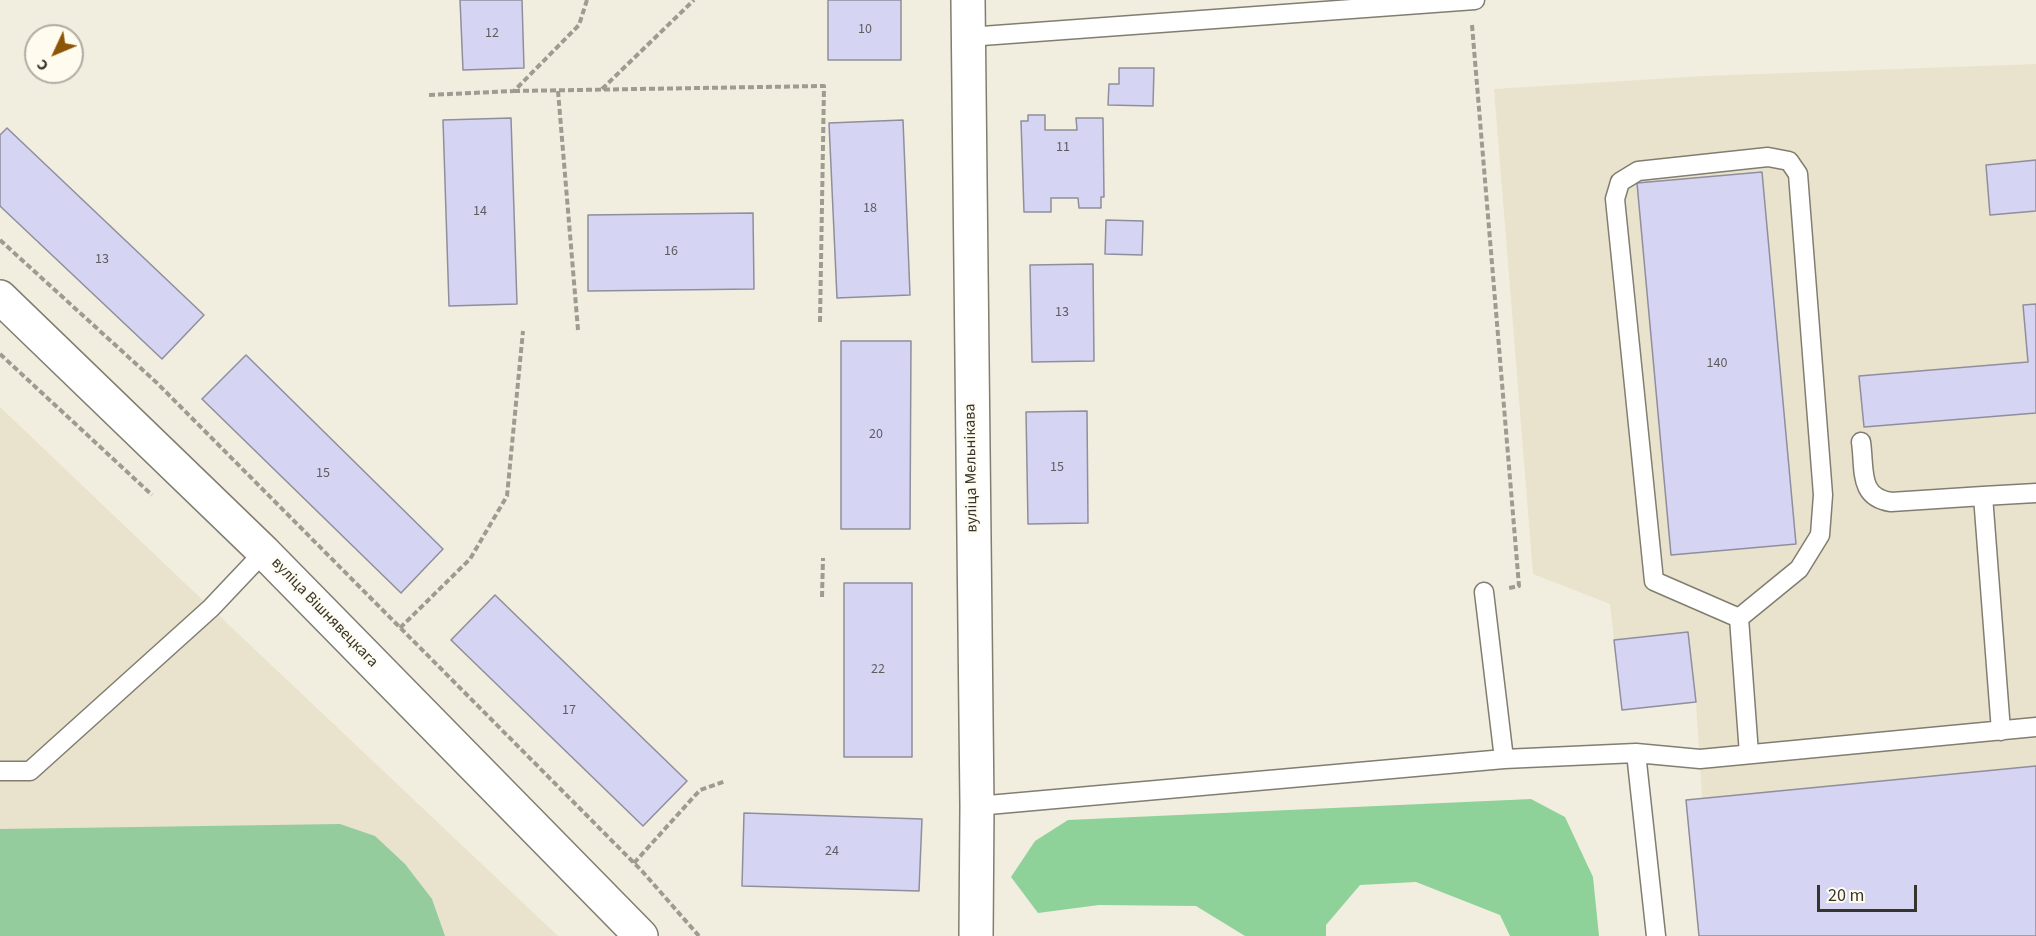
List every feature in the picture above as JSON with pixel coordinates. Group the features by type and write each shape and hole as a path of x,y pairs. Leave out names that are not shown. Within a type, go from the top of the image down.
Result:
{"street":[{"name":"вуліца Мельнікава","path":"968,0 977,806 976,936"},
{"name":"вуліца Вішнявецкага","path":"0,297 264,552 641,936"}],"lane":[{"path":"968,37 1472,1"},
{"path":"1768,157 1789,161 1798,174 1823,495 1820,535 1800,569 1739,618 1654,581 1615,199 1620,182 1638,171 1768,157"},
{"path":"1861,442 1867,489 1877,500 1891,502 2036,493"},
{"path":"1983,496 2001,731"},
{"path":"0,771 30,771 212,608 264,552"},
{"path":"1484,592 1504,759"},
{"path":"1739,618 1749,754"},
{"path":"977,806 1504,759 1636,753 1700,759 2036,727"},
{"path":"1636,753 1656,936"}],"path":[{"path":"514,91 579,25 587,0"},
{"path":"601,90 694,0"},
{"path":"1472,1 1520,586 1484,592"},
{"path":"429,95 514,91 824,86 820,322"},
{"path":"558,91 578,330"},
{"path":"0,240 156,383 634,863 699,936"},
{"path":"400,628 470,560 507,496 523,331"},
{"path":"822,597 823,558"},
{"path":"634,863 700,790 726,781"}],"shaded area":[{"path":"2036,64 2036,936 1699,936 1686,800 1702,798 1696,702 1622,710 1610,604 1533,574 1494,89 1704,76"},
{"path":"0,407 211,608 558,936 0,936"}],"green space":[{"path":"1531,799 1565,817 1593,877 1599,936 1510,936 1500,915 1416,882 1360,885 1326,925 1326,936 1245,936 1196,906 1099,905 1038,913 1011,877 1035,841 1068,820"},
{"path":"340,824 375,836 405,864 432,899 445,936 0,936 0,829"}],"building":[{"path":"460,0 522,0 524,68 463,70"},
{"path":"828,0 901,0 901,60 828,60"},
{"path":"1119,68 1154,68 1153,106 1108,105 1109,84 1119,84"},
{"path":"1028,115 1045,115 1045,130 1077,130 1076,118 1103,118 1104,197 1101,197 1101,208 1079,208 1078,198 1051,198 1051,212 1024,212 1021,121 1028,121"},
{"path":"511,118 517,304 449,306 443,120"},
{"path":"903,120 910,295 837,298 829,123"},
{"path":"7,128 204,315 162,359 0,206 0,135"},
{"path":"2036,160 2036,211 1990,215 1986,165"},
{"path":"1762,172 1796,544 1671,555 1637,183"},
{"path":"753,213 754,289 588,291 588,215"},
{"path":"1106,220 1143,221 1142,255 1105,254"},
{"path":"1093,264 1094,361 1032,362 1030,265"},
{"path":"2036,304 2036,413 1864,427 1859,376 2028,362 2023,305"},
{"path":"841,341 911,341 910,529 841,529"},
{"path":"246,355 443,549 401,593 202,399"},
{"path":"1087,411 1088,523 1028,524 1026,412"},
{"path":"844,583 912,583 912,757 844,757"},
{"path":"495,595 687,781 643,826 451,640"},
{"path":"1688,632 1696,702 1622,710 1614,640"},
{"path":"2036,766 2036,936 1699,936 1686,800"},
{"path":"744,813 922,819 919,891 742,886"}]}
